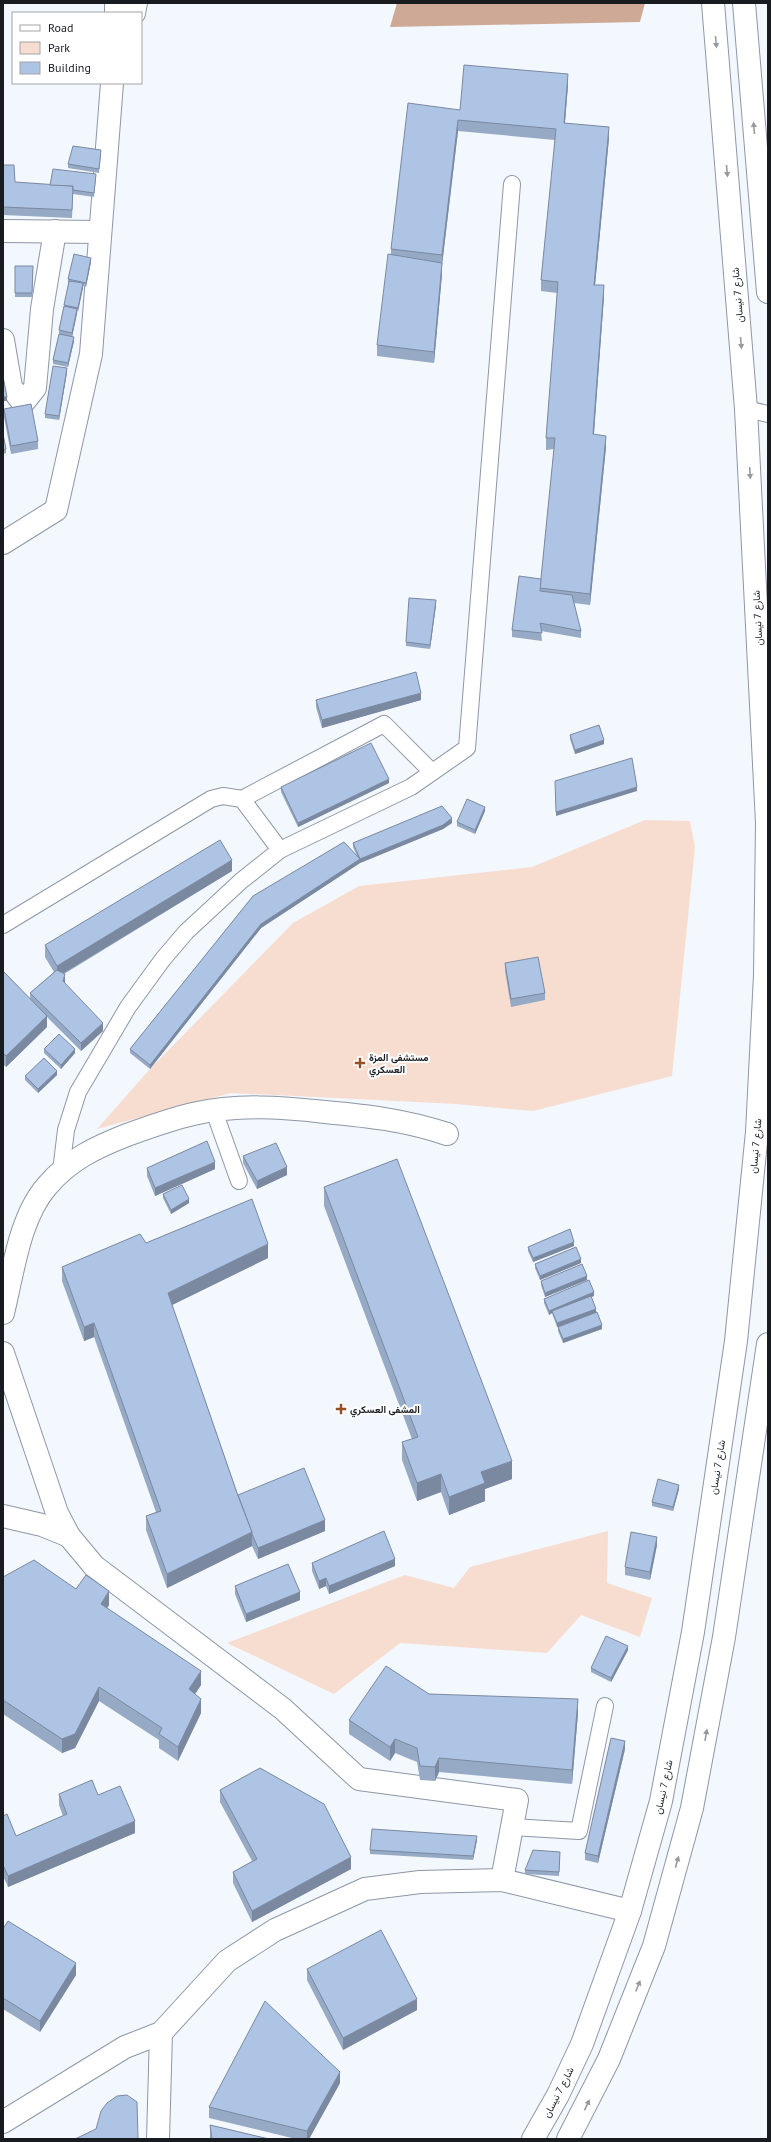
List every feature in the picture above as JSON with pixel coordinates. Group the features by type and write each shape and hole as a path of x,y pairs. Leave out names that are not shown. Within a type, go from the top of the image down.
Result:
{"main road":[{"name":"شارع 7 نيسان","path":"533,2139 558,2094 582,2044 630,1911 661,1801 692,1632 736,1341 757,1132 765,975 767,823 746,409 713,3"},
{"path":"744,3 768,292"},
{"path":"3,542 56,510 91,354 112,84"},
{"path":"3,231 100,232"},
{"path":"3,340 11,387 23,403 35,388 42,309 55,231"},
{"path":"3,1313 25,1224 34,1204 46,1187 61,1171 76,1159 110,1142 163,1122 214,1111 265,1107 384,1117 415,1123 447,1134"},
{"path":"568,2139 609,2059 654,1946 692,1808 724,1637 768,1344"},
{"path":"3,1353 51,1496 69,1536 94,1566 109,1580 282,1709 359,1779 517,1800 502,1880"},
{"path":"3,1516 42,1525 69,1536"},
{"path":"3,2122 125,2047 161,2033 227,1961 275,1930 365,1889 420,1882 502,1880 630,1911"},
{"path":"158,2139 161,2033"}],"lane":[{"path":"61,1171 66,1130 78,1092 128,1006 163,959 186,932 241,881 280,850 412,786 468,748 512,184"},
{"path":"746,409 768,414"},
{"path":"3,925 211,799 223,796 242,799 384,724 432,772"},
{"path":"242,799 280,850"},
{"path":"214,1111 239,1181"},
{"path":"512,1827 579,1831 605,1706"}],"green space":[{"path":"645,820 690,821 695,847 672,1076 533,1111 456,1104 231,1093 97,1129 150,1069 293,923 359,886 532,867"},
{"path":"608,1531 607,1583 652,1598 640,1637 581,1615 547,1653 400,1643 334,1694 227,1643 405,1575 454,1588 470,1567"}],"shaded area":[{"path":"397,3 645,3 640,22 390,27"}],"building":[{"path":"464,65 568,74 564,123 609,127 594,285 604,285 593,434 606,436 590,594 540,588 555,438 546,438 558,282 541,280 556,129 458,120 442,255 391,249 408,103 460,110"},
{"path":"73,146 101,150 99,169 68,164"},
{"path":"3,165 14,165 15,182 73,186 72,210 3,207"},
{"path":"53,169 96,174 94,193 73,190 73,186 50,185"},
{"path":"74,254 91,258 86,283 68,279"},
{"path":"388,254 442,263 434,352 377,345"},
{"path":"15,266 33,266 32,293 15,293"},
{"path":"69,281 83,283 78,308 64,305"},
{"path":"64,306 77,309 72,333 59,330"},
{"path":"59,334 74,337 68,363 53,360"},
{"path":"53,366 67,368 59,416 45,414"},
{"path":"3,376 7,397 3,397"},
{"path":"31,404 38,441 11,446 4,409"},
{"path":"3,434 6,449 3,450"},
{"path":"519,576 541,579 540,591 572,595 581,631 540,623 542,633 512,630"},
{"path":"409,598 436,600 430,645 406,642"},
{"path":"416,672 421,693 322,720 316,700"},
{"path":"599,725 604,740 575,750 570,735"},
{"path":"371,743 389,779 298,823 281,787"},
{"path":"632,758 637,787 556,812 555,781"},
{"path":"467,799 485,807 475,830 457,822"},
{"path":"442,806 452,818 443,825 360,859 353,843"},
{"path":"220,840 232,860 57,966 45,945"},
{"path":"344,842 360,859 261,924 150,1065 130,1049 253,896"},
{"path":"538,957 545,993 511,999 505,963"},
{"path":"57,970 65,974 63,981 103,1023 81,1043 30,993"},
{"path":"3,971 47,1016 6,1056 3,1053"},
{"path":"59,1034 75,1049 61,1065 44,1049"},
{"path":"44,1058 57,1071 38,1089 25,1076"},
{"path":"207,1141 215,1162 155,1188 147,1168"},
{"path":"276,1143 287,1167 257,1181 243,1156"},
{"path":"397,1159 512,1461 481,1472 485,1483 449,1497 441,1474 417,1483 402,1442 418,1437 324,1187"},
{"path":"182,1185 189,1199 171,1210 163,1194"},
{"path":"252,1199 268,1244 168,1293 237,1493 252,1532 167,1574 146,1516 161,1511 94,1323 84,1327 62,1267 140,1234 146,1243"},
{"path":"570,1229 574,1242 533,1258 528,1247"},
{"path":"576,1247 581,1259 540,1276 535,1264"},
{"path":"582,1264 587,1276 545,1293 541,1281"},
{"path":"589,1280 594,1292 549,1311 544,1299"},
{"path":"591,1296 596,1309 557,1323 552,1311"},
{"path":"597,1312 602,1325 563,1339 558,1327"},
{"path":"304,1468 325,1520 258,1548 238,1495"},
{"path":"658,1479 679,1485 673,1507 652,1502"},
{"path":"384,1531 395,1559 329,1586 326,1578 319,1581 312,1563"},
{"path":"631,1532 657,1537 650,1572 625,1567"},
{"path":"34,1560 76,1589 86,1575 109,1591 101,1604 201,1671 189,1689 201,1699 178,1747 159,1734 162,1728 99,1687 75,1734 62,1739 3,1700 3,1577"},
{"path":"288,1564 300,1592 246,1614 235,1586"},
{"path":"606,1636 628,1646 611,1678 591,1668"},
{"path":"386,1666 429,1694 578,1699 572,1770 439,1758 435,1767 420,1766 417,1748 395,1739 390,1747 349,1720"},
{"path":"611,1738 625,1741 598,1856 585,1853"},
{"path":"260,1768 324,1804 351,1857 252,1911 233,1872 257,1859 220,1790"},
{"path":"92,1780 98,1795 120,1786 135,1821 8,1876 3,1865 3,1816 7,1814 16,1836 67,1814 59,1794"},
{"path":"372,1829 477,1836 473,1856 370,1850"},
{"path":"533,1850 560,1852 559,1872 525,1870"},
{"path":"8,1921 76,1963 40,2021 3,1998 3,1929"},
{"path":"381,1930 417,1999 343,2038 307,1969"},
{"path":"265,2001 340,2072 307,2131 209,2107"},
{"path":"127,2095 137,2102 138,2139 75,2139 96,2129 101,2111 107,2103 117,2096"},
{"path":"210,2125 269,2139 212,2139"}],"place":[{"name":"مستشفى المزة العسكري","path":"360,1063"},
{"name":"المشفى العسكري","path":"341,1409"}]}
